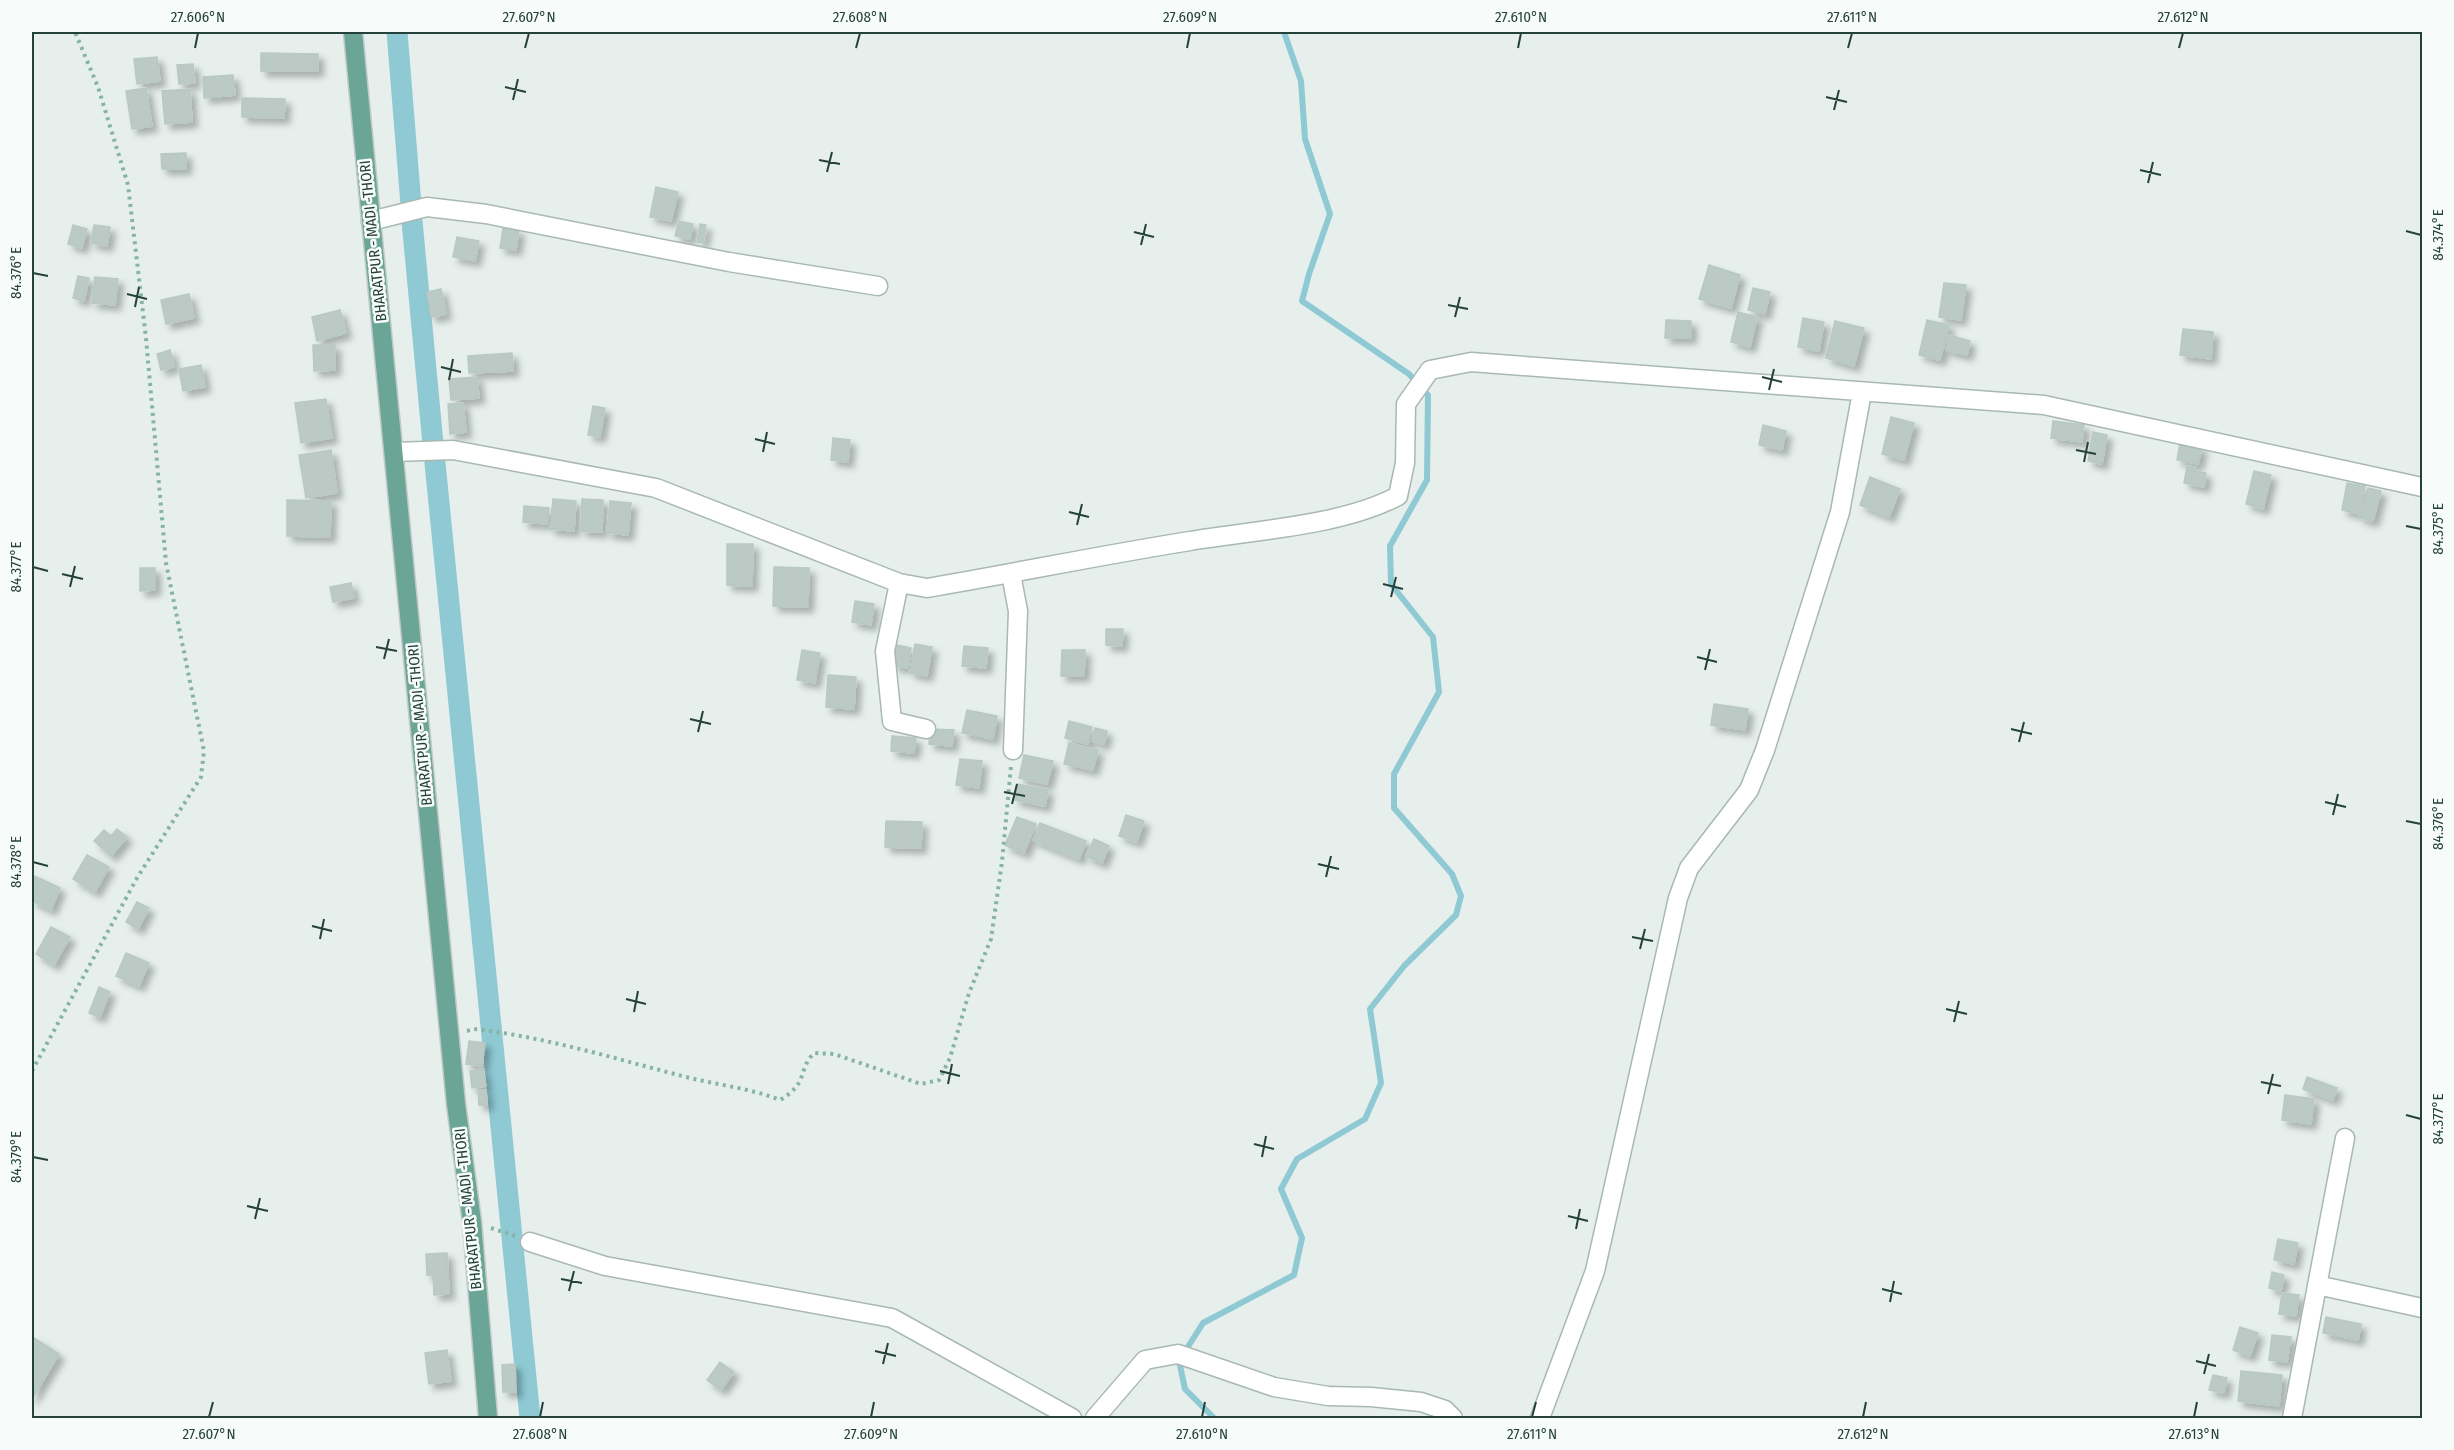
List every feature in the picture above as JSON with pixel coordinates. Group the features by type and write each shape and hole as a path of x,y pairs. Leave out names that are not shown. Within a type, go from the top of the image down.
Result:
{"main road":[{"name":"BHARATPUR - MADI -THORI","path":"353,32 456,1104 472,1222 488,1419"}],"street":[{"path":"371,221 427,207 486,214 729,262 878,286"},
{"path":"394,452 453,450 656,488 899,583 927,588 1188,541 1305,523 1378,507 1398,496 1405,463 1406,404 1430,370 1471,362 2044,405 2422,487"},
{"path":"1540,1419 1595,1271 1678,898 1689,868 1749,790 1765,750 1840,512 1862,392"},
{"path":"1011,574 1018,611 1013,750"},
{"path":"899,583 885,651 892,721 926,729"},
{"path":"2292,1419 2345,1138"},
{"path":"530,1242 605,1266 892,1318 1072,1419"},
{"path":"2317,1285 2422,1308"},
{"path":"1095,1419 1145,1360 1178,1354 1274,1387 1328,1396 1421,1402 1445,1410 1453,1419"}],"path":[{"path":"32,1071 137,878 201,777 204,751 166,563 146,338 128,185 98,87 75,32"},
{"path":"474,1029 520,1034 704,1082 760,1092 780,1100 794,1091 814,1053 834,1054 921,1084 939,1080 950,1058 969,993 991,939 1002,862 1013,750"},
{"path":"490,1227 530,1242"}],"building":[{"path":"261,53 318,54 318,71 261,71"},
{"path":"157,57 160,81 137,84 134,59"},
{"path":"193,64 195,83 179,84 177,65"},
{"path":"233,75 235,95 204,98 203,77"},
{"path":"146,88 152,126 132,129 126,91"},
{"path":"190,89 192,122 165,124 162,91"},
{"path":"242,98 285,99 284,118 242,117"},
{"path":"186,153 186,169 162,169 161,154"},
{"path":"656,187 678,192 671,221 650,217"},
{"path":"679,221 693,224 690,239 675,236"},
{"path":"700,224 706,225 703,243 697,242"},
{"path":"73,225 87,229 82,248 68,244"},
{"path":"94,225 110,227 107,246 91,243"},
{"path":"503,228 519,230 516,250 500,248"},
{"path":"457,237 479,241 475,261 453,257"},
{"path":"1709,265 1740,275 1731,308 1699,299"},
{"path":"78,276 89,278 84,301 73,298"},
{"path":"95,277 118,279 115,305 92,303"},
{"path":"1944,283 1966,285 1961,320 1939,317"},
{"path":"1753,288 1770,292 1765,314 1748,310"},
{"path":"441,289 446,314 431,317 427,292"},
{"path":"189,294 194,318 166,324 161,300"},
{"path":"340,310 346,333 317,341 312,317"},
{"path":"1738,312 1757,317 1750,347 1731,342"},
{"path":"1803,318 1824,322 1819,351 1798,347"},
{"path":"1666,320 1691,321 1691,338 1665,338"},
{"path":"1927,320 1949,325 1940,360 1919,355"},
{"path":"1835,321 1864,328 1854,366 1826,358"},
{"path":"2183,329 2213,332 2211,359 2180,355"},
{"path":"1949,335 1970,341 1967,355 1946,350"},
{"path":"313,345 335,345 335,370 314,371"},
{"path":"170,350 174,367 161,370 157,354"},
{"path":"512,353 513,371 469,373 468,356"},
{"path":"201,365 205,387 183,391 179,369"},
{"path":"477,377 479,398 451,400 449,379"},
{"path":"326,399 332,438 301,443 295,403"},
{"path":"463,403 466,432 450,434 448,404"},
{"path":"593,406 605,408 600,437 588,435"},
{"path":"1891,417 1914,423 1904,460 1882,454"},
{"path":"2053,421 2084,425 2082,442 2051,438"},
{"path":"1763,425 1786,431 1782,450 1759,445"},
{"path":"2093,432 2107,435 2102,464 2088,461"},
{"path":"833,438 850,440 848,462 831,460"},
{"path":"2180,443 2202,447 2198,464 2177,460"},
{"path":"331,450 337,493 306,498 299,455"},
{"path":"2187,466 2195,467 2195,471 2206,473 2204,487 2184,483"},
{"path":"2254,471 2271,475 2263,509 2246,504"},
{"path":"1870,477 1900,489 1889,517 1860,505"},
{"path":"2347,483 2365,486 2359,514 2342,510"},
{"path":"2368,488 2381,491 2373,521 2360,518"},
{"path":"553,499 576,501 574,531 550,529"},
{"path":"582,499 603,500 602,532 581,531"},
{"path":"287,500 331,501 330,537 287,536"},
{"path":"610,501 631,503 628,535 607,533"},
{"path":"524,506 549,508 547,524 523,522"},
{"path":"727,544 753,544 752,586 727,585"},
{"path":"774,567 809,568 808,607 773,606"},
{"path":"140,568 155,568 155,590 140,591"},
{"path":"351,583 354,598 333,602 330,587"},
{"path":"855,601 874,604 871,625 852,622"},
{"path":"1106,629 1123,629 1122,646 1106,645"},
{"path":"915,644 932,647 927,676 910,673"},
{"path":"897,645 911,648 908,668 893,666"},
{"path":"964,646 988,648 986,668 962,666"},
{"path":"802,650 820,653 815,683 797,680"},
{"path":"1062,650 1085,650 1084,676 1061,676"},
{"path":"828,675 856,677 854,709 826,707"},
{"path":"1714,704 1748,709 1745,730 1711,725"},
{"path":"967,710 997,716 993,739 962,733"},
{"path":"1069,721 1092,727 1088,744 1065,738"},
{"path":"1095,728 1107,731 1104,744 1092,741"},
{"path":"930,729 954,730 952,746 929,744"},
{"path":"892,736 916,738 914,753 891,751"},
{"path":"1069,743 1098,750 1093,770 1064,764"},
{"path":"1024,755 1053,761 1047,784 1019,778"},
{"path":"960,759 982,761 979,788 956,785"},
{"path":"1017,784 1048,790 1045,806 1014,800"},
{"path":"1126,815 1144,821 1137,842 1119,836"},
{"path":"1017,817 1036,824 1024,853 1005,845"},
{"path":"886,821 922,822 921,848 885,847"},
{"path":"1040,823 1086,841 1079,859 1033,840"},
{"path":"117,829 127,837 111,856 94,841 104,830 111,836"},
{"path":"1094,839 1109,846 1102,863 1086,856"},
{"path":"87,855 109,867 95,892 73,879"},
{"path":"32,875 60,888 51,910 32,901"},
{"path":"137,902 149,908 138,929 126,922"},
{"path":"51,927 70,937 54,965 36,954"},
{"path":"126,953 149,963 139,986 116,976"},
{"path":"99,987 110,992 100,1017 89,1013"},
{"path":"469,1041 485,1043 482,1066 466,1064"},
{"path":"483,1069 486,1086 472,1088 470,1071"},
{"path":"2307,1077 2337,1088 2333,1100 2303,1089"},
{"path":"478,1090 486,1090 487,1105 479,1105"},
{"path":"2285,1095 2314,1099 2311,1124 2282,1120"},
{"path":"2278,1239 2298,1243 2294,1264 2274,1260"},
{"path":"447,1253 449,1294 434,1295 433,1275 427,1275 426,1254"},
{"path":"2272,1272 2284,1275 2281,1291 2269,1288"},
{"path":"2282,1293 2299,1295 2296,1316 2279,1314"},
{"path":"2326,1317 2361,1324 2358,1340 2323,1333"},
{"path":"2240,1327 2258,1333 2250,1356 2233,1350"},
{"path":"2272,1335 2291,1337 2287,1362 2269,1360"},
{"path":"34,1338 59,1354 32,1399 32,1343"},
{"path":"447,1350 451,1381 429,1384 425,1353"},
{"path":"720,1362 734,1372 721,1390 707,1380"},
{"path":"515,1364 516,1392 503,1392 502,1365"},
{"path":"2241,1371 2282,1375 2279,1406 2238,1401"},
{"path":"2213,1375 2227,1378 2224,1393 2209,1390"}],"waterway":[{"path":"397,32 411,205"},
{"path":"1214,1418 1185,1389 1179,1361 1203,1323 1294,1275 1302,1238 1281,1189 1297,1159 1365,1119 1381,1083 1370,1009 1404,966 1456,915 1461,896 1452,874 1394,808 1394,774 1439,692 1433,637 1391,584 1390,546 1427,480 1428,395 1409,374 1302,301 1330,214 1305,139 1301,81 1284,32"},
{"path":"412,221 433,444"},
{"path":"435,463 530,1418"}]}
